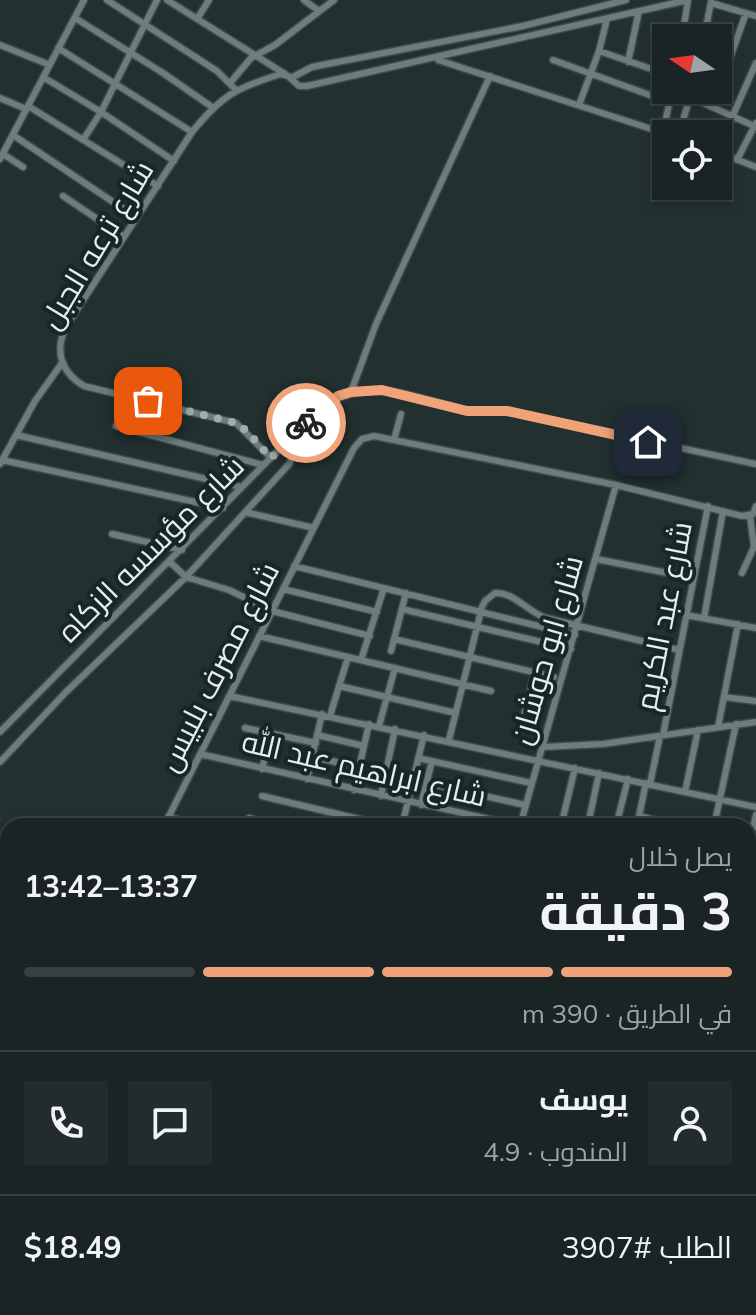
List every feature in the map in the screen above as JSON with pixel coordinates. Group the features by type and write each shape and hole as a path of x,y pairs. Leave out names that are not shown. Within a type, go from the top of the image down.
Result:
{"street":[{"path":"23,167 1,157 84,0"},
{"path":"107,0 145,23 236,90"},
{"path":"83,140 101,112 157,0"},
{"path":"197,19 209,0"},
{"path":"304,0 319,11"},
{"path":"230,83 254,55 275,45 334,0"},
{"name":"شارع ترعه الجبل","path":"271,458 236,423 84,386 66,372 62,363 59,350 61,337 192,132 212,107 236,90 312,67 523,26 593,4 626,0"},
{"path":"684,24 688,0"},
{"name":"شارع ترعه الجبل","path":"288,76 299,86 307,86 688,0"},
{"path":"170,1 288,76"},
{"path":"707,24 712,2 756,16"},
{"path":"628,62 639,11"},
{"path":"713,106 746,13"},
{"path":"75,18 212,107"},
{"path":"579,105 607,19"},
{"path":"0,45 50,65"},
{"path":"58,48 192,132"},
{"path":"599,51 652,70"},
{"path":"435,59 652,129"},
{"path":"553,60 652,96"},
{"path":"731,120 756,64"},
{"path":"490,76 376,324 351,392 382,390 467,411 507,411 756,464"},
{"path":"43,77 174,161"},
{"path":"0,98 27,108 158,186"},
{"path":"709,104 755,124 737,160"},
{"path":"13,135 137,218"},
{"path":"732,157 754,166 756,156"},
{"path":"63,196 124,237"},
{"path":"62,363 1,462 223,508"},
{"name":"شارع مؤسسه الزكاه","path":"0,732 280,448 326,404 351,392"},
{"path":"401,414 394,440 750,516"},
{"path":"116,426 264,465"},
{"path":"16,435 241,487"},
{"name":"شارع مصرف بلبيس","path":"168,817 358,443 368,437 394,440"},
{"path":"1,759 186,577 290,463 291,458 280,448"},
{"name":"شارع ابو حوشان","path":"522,818 616,485"},
{"name":"شارع عبد الكريم","path":"647,818 639,816 662,735 708,506"},
{"path":"742,573 754,547 750,516 756,506"},
{"path":"704,618 723,511"},
{"path":"245,512 314,528"},
{"path":"112,534 182,550"},
{"path":"596,559 693,578"},
{"path":"170,562 186,577 229,590 272,611 370,636"},
{"path":"294,566 575,635"},
{"path":"361,660 384,588"},
{"path":"283,589 377,612"},
{"path":"449,740 481,612 489,596 502,592 539,616 679,650"},
{"path":"391,651 406,593"},
{"path":"402,609 571,649"},
{"path":"686,615 756,628"},
{"path":"718,727 738,624"},
{"path":"259,636 491,691"},
{"path":"394,639 554,677"},
{"path":"307,779 316,739 348,657"},
{"path":"379,726 395,668"},
{"path":"524,716 535,672"},
{"path":"339,686 456,713"},
{"path":"229,696 756,807"},
{"path":"724,697 756,701"},
{"path":"544,747 578,746 756,722"},
{"path":"354,790 369,724"},
{"path":"716,818 736,724"},
{"path":"245,728 364,746"},
{"path":"381,796 395,729"},
{"path":"685,792 698,730"},
{"path":"262,769 271,734"},
{"path":"404,818 424,735"},
{"name":"شارع ابراهيم عبد الله","path":"200,754 482,818"},
{"path":"312,757 360,767"},
{"path":"418,758 531,783"},
{"path":"421,805 432,761"},
{"path":"563,818 575,768"},
{"path":"589,818 599,773"},
{"path":"618,818 628,779"},
{"path":"427,783 525,805"},
{"path":"262,796 354,818"},
{"path":"168,817 172,818"}],"way so far":[{"path":"148,401 230,420 242,426 271,458 306,423"}],"route":[{"path":"306,423 338,396 382,390 467,411 507,411 648,442"}]}
